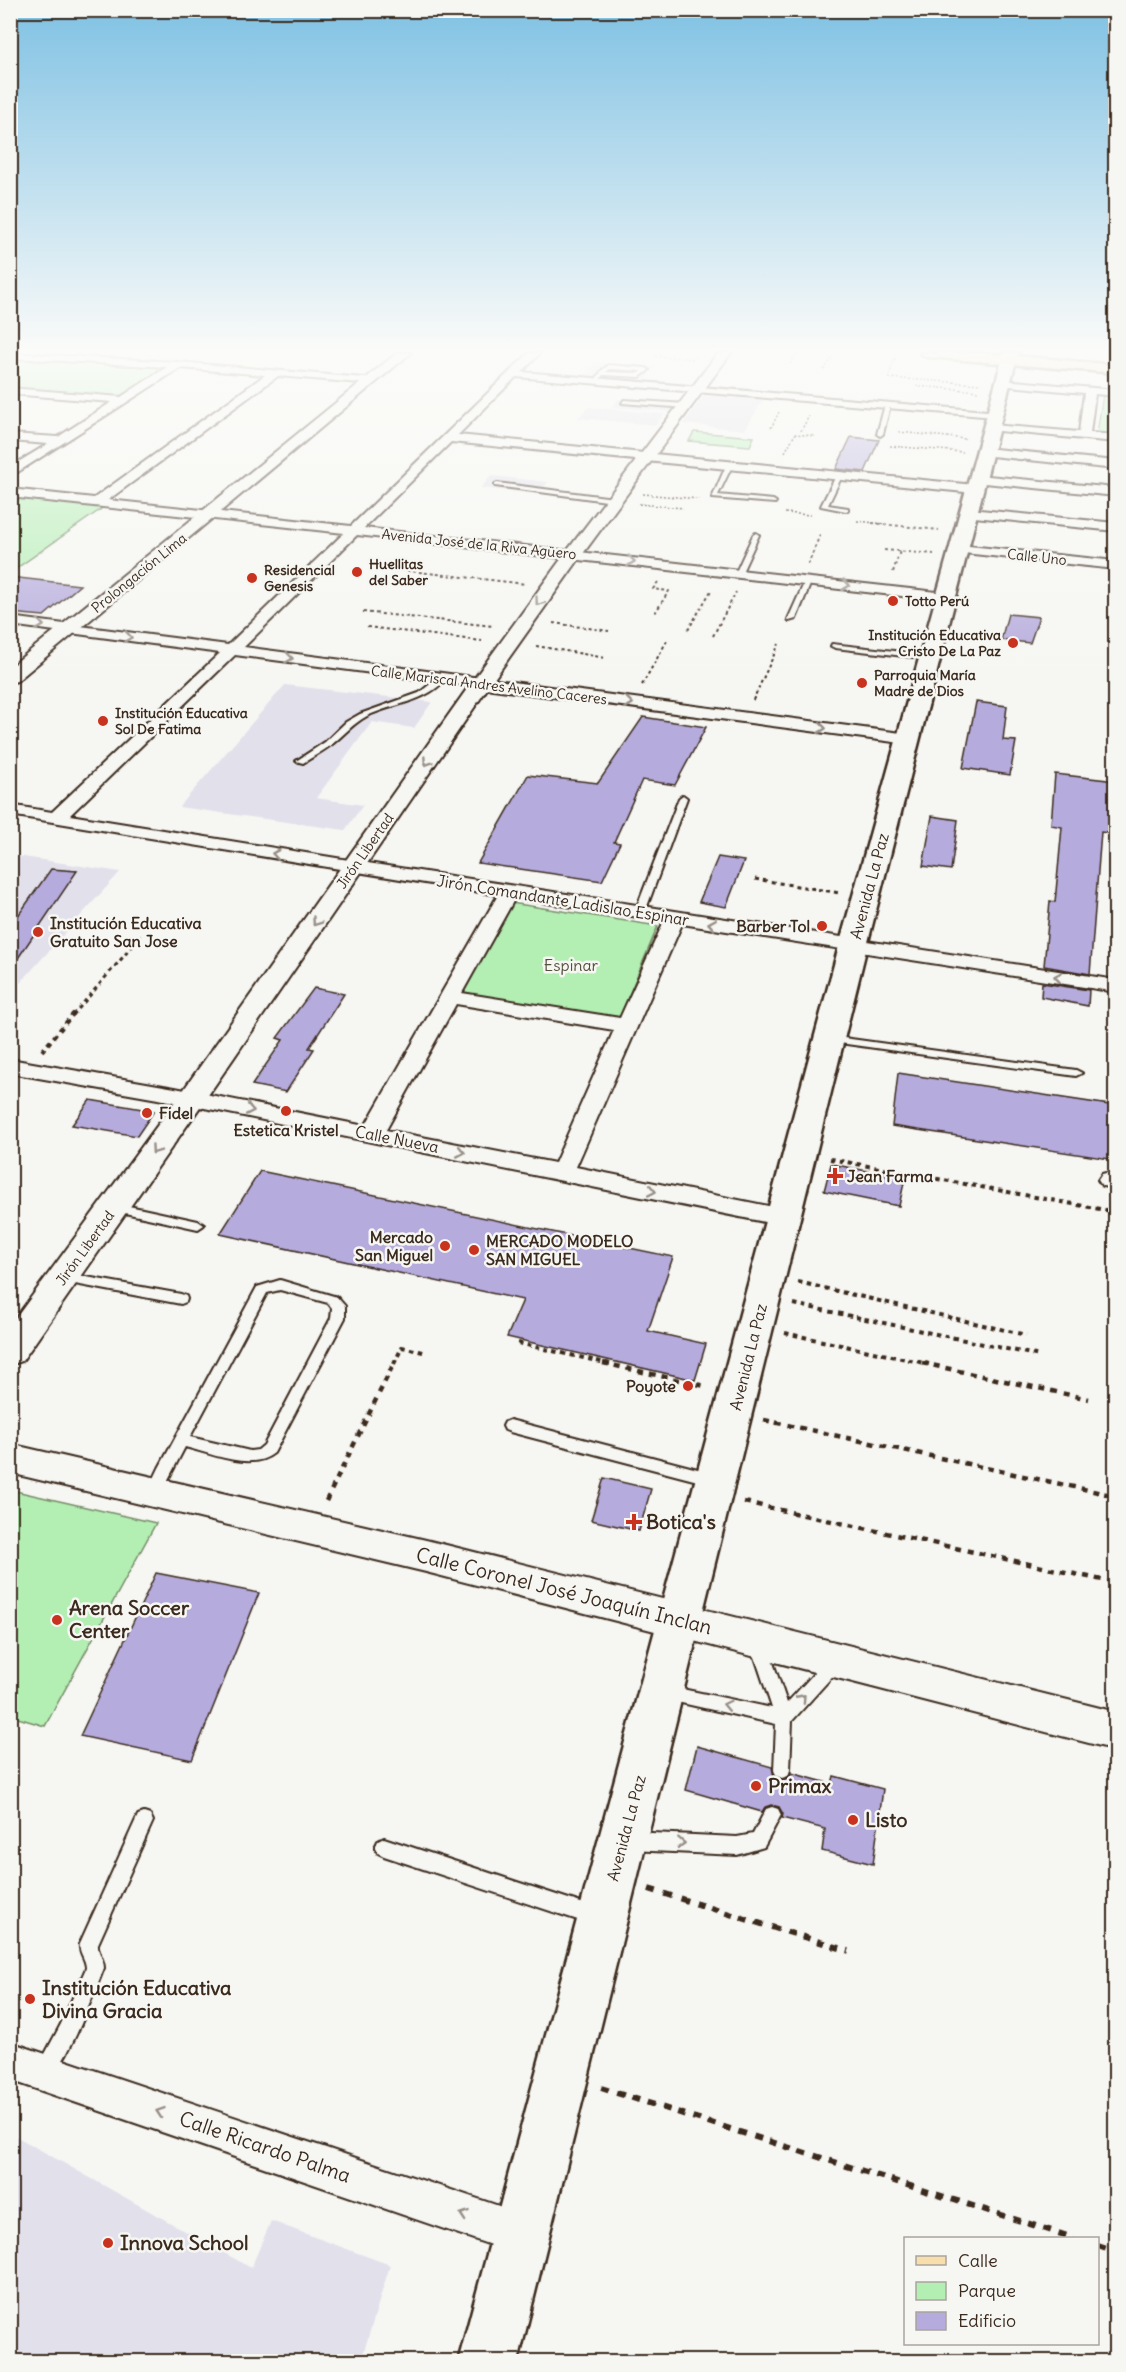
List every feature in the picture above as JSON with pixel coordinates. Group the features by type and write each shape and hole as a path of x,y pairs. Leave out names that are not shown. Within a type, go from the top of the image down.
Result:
{"main road":[{"name":"Avenida La Paz","path":"488,2361 853,946 982,464"}],"street":[{"path":"10,473 25,464"},
{"path":"98,501 149,464"},
{"name":"Prolongación Lima","path":"10,677 272,464"},
{"path":"57,817 422,464"},
{"name":"Jirón Libertad","path":"10,1352 355,867 481,683 642,464"},
{"path":"714,464 839,476 1116,492"},
{"name":"Avenida José de la Riva Agüero","path":"10,493 946,597"},
{"path":"969,513 1116,526"},
{"name":"Calle Uno","path":"960,546 1116,565"},
{"name":"Calle Mariscal Andres Avelino Caceres","path":"10,621 909,739"},
{"name":"Jirón Comandante Ladislao Espinar","path":"10,810 675,918 1116,986"},
{"path":"372,1134 509,891"},
{"path":"562,1173 675,918"},
{"path":"451,997 627,1026"},
{"name":"Calle Nueva","path":"19,1067 192,1098 784,1217"},
{"name":"Calle Coronel José Joaquín Inclan","path":"10,1458 681,1619 1116,1731"},
{"name":"Calle Ricardo Palma","path":"28,2067 520,2234"}],"lane":[{"path":"729,465 714,497 773,502"},
{"path":"839,476 824,507 846,509"},
{"path":"496,485 616,498"},
{"path":"743,573 756,535"},
{"path":"792,619 805,580"},
{"path":"836,646 930,657"},
{"path":"300,761 332,741 352,722 377,709 409,702 425,695 442,679"},
{"path":"640,912 683,798"},
{"path":"829,1039 1076,1073"},
{"path":"115,1207 198,1225"},
{"path":"63,1278 181,1299"},
{"path":"154,1491 181,1440 262,1290 280,1285 332,1300 339,1306 338,1318 269,1449 262,1455 250,1457 181,1440"},
{"path":"510,1426 715,1488"},
{"path":"757,1639 784,1718 782,1770"},
{"path":"784,1718 837,1659"},
{"path":"662,1691 784,1718"},
{"path":"384,1847 554,1901 613,1879 758,1841 772,1815"},
{"path":"28,2067 68,2031 95,1968 94,1961 87,1950 89,1943 144,1821"}],"path":[{"path":"776,470 779,464"},
{"path":"616,498 702,500"},
{"path":"616,498 683,508"},
{"path":"778,512 813,516"},
{"path":"847,520 960,546"},
{"path":"805,580 821,532"},
{"path":"884,550 900,551 960,546"},
{"path":"891,579 900,551"},
{"path":"655,613 669,591 653,589 669,565"},
{"path":"401,570 550,586"},
{"path":"688,630 722,571"},
{"path":"712,636 743,573"},
{"path":"363,612 517,633 606,658"},
{"path":"367,627 517,633 609,631"},
{"path":"632,703 669,639"},
{"path":"745,718 779,644"},
{"path":"755,879 867,897"},
{"path":"19,1067 141,936"},
{"path":"800,1154 1116,1212"},
{"path":"763,1299 1026,1335"},
{"path":"763,1299 1040,1356"},
{"path":"763,1299 1089,1399"},
{"path":"518,1343 736,1403 1116,1496"},
{"path":"313,1529 402,1347 427,1353"},
{"path":"715,1488 1116,1583"},
{"path":"613,1879 849,1951"},
{"path":"561,2076 1071,2237"},
{"path":"1099,2246 1116,2252"}],"shaded area":[{"path":"491,476 548,482 539,494 481,488"},
{"path":"285,685 432,702 414,728 372,722 316,798 363,805 345,830 179,807"},
{"name":"Institución Educativa Gratuito San Jose","path":"11,855 120,872 11,993"},
{"name":"Innova School","path":"10,2133 251,2268 271,2221 390,2265 361,2361 11,2361"}],"green space":[{"path":"11,498 104,507 11,572"},
{"name":"Espinar","path":"511,903 658,926 616,1026 457,999"},
{"name":"Arena Soccer Center","path":"11,1490 156,1523 45,1726 11,1716"}],"building":[{"path":"838,464 869,464 865,472 836,469"},
{"path":"10,577 80,585 44,616 10,613"},
{"path":"1008,614 1039,617 1030,643 1001,640"},
{"path":"976,702 1007,706 1003,740 1016,741 1010,775 963,768"},
{"path":"643,717 706,727 675,785 642,780 614,842 620,843 602,881 478,863 528,775 598,783"},
{"path":"1055,774 1116,781 1116,834 1101,832 1090,974 1044,966 1050,901 1055,902 1062,827 1051,825"},
{"path":"932,816 958,820 951,870 923,866"},
{"path":"718,857 744,861 726,907 699,902"},
{"path":"51,869 77,871 10,970 10,927"},
{"path":"1042,983 1089,990 1088,1006 1041,997"},
{"path":"314,988 344,994 309,1048 314,1049 286,1092 252,1085 283,1040 277,1038"},
{"path":"898,1073 1116,1106 1116,1160 892,1126"},
{"path":"90,1100 154,1111 137,1136 72,1125"},
{"path":"831,1164 905,1178 899,1206 824,1191"},
{"name":"Mercado San Miguel","path":"260,1171 673,1257 648,1331 706,1344 695,1380 507,1337 523,1300 220,1234"},
{"path":"604,1478 651,1489 639,1531 591,1520"},
{"path":"156,1573 259,1593 192,1760 80,1736"},
{"path":"697,1746 772,1767 774,1777 781,1780 789,1778 791,1773 832,1784 834,1776 883,1789 873,1864 822,1851 825,1829 782,1818 783,1814 779,1807 771,1805 765,1807 762,1812 686,1790"}],"place":[{"name":"Huellitas del Saber","path":"357,572"},
{"name":"Residencial Genesis","path":"252,578"},
{"name":"Totto Perú","path":"893,601"},
{"name":"Institución Educativa Cristo De La Paz","path":"1013,643"},
{"name":"Parroquia María Madre de Dios","path":"862,683"},
{"name":"Institución Educativa Sol De Fatima","path":"103,721"},
{"name":"Barber Tol","path":"822,926"},
{"name":"Institución Educativa Gratuito San Jose","path":"38,932"},
{"name":"Estetica Kristel","path":"286,1111"},
{"name":"Fidel","path":"147,1113"},
{"name":"Jean Farma","path":"835,1176"},
{"name":"Mercado San Miguel","path":"445,1246"},
{"name":"MERCADO MODELO SAN MIGUEL","path":"474,1250"},
{"name":"Poyote","path":"688,1386"},
{"name":"Botica's","path":"634,1522"},
{"name":"Arena Soccer Center","path":"57,1620"},
{"name":"Primax","path":"756,1786"},
{"name":"Listo","path":"853,1820"},
{"name":"Institución Educativa Divina Gracia","path":"30,1999"},
{"name":"Innova School","path":"108,2243"}]}
